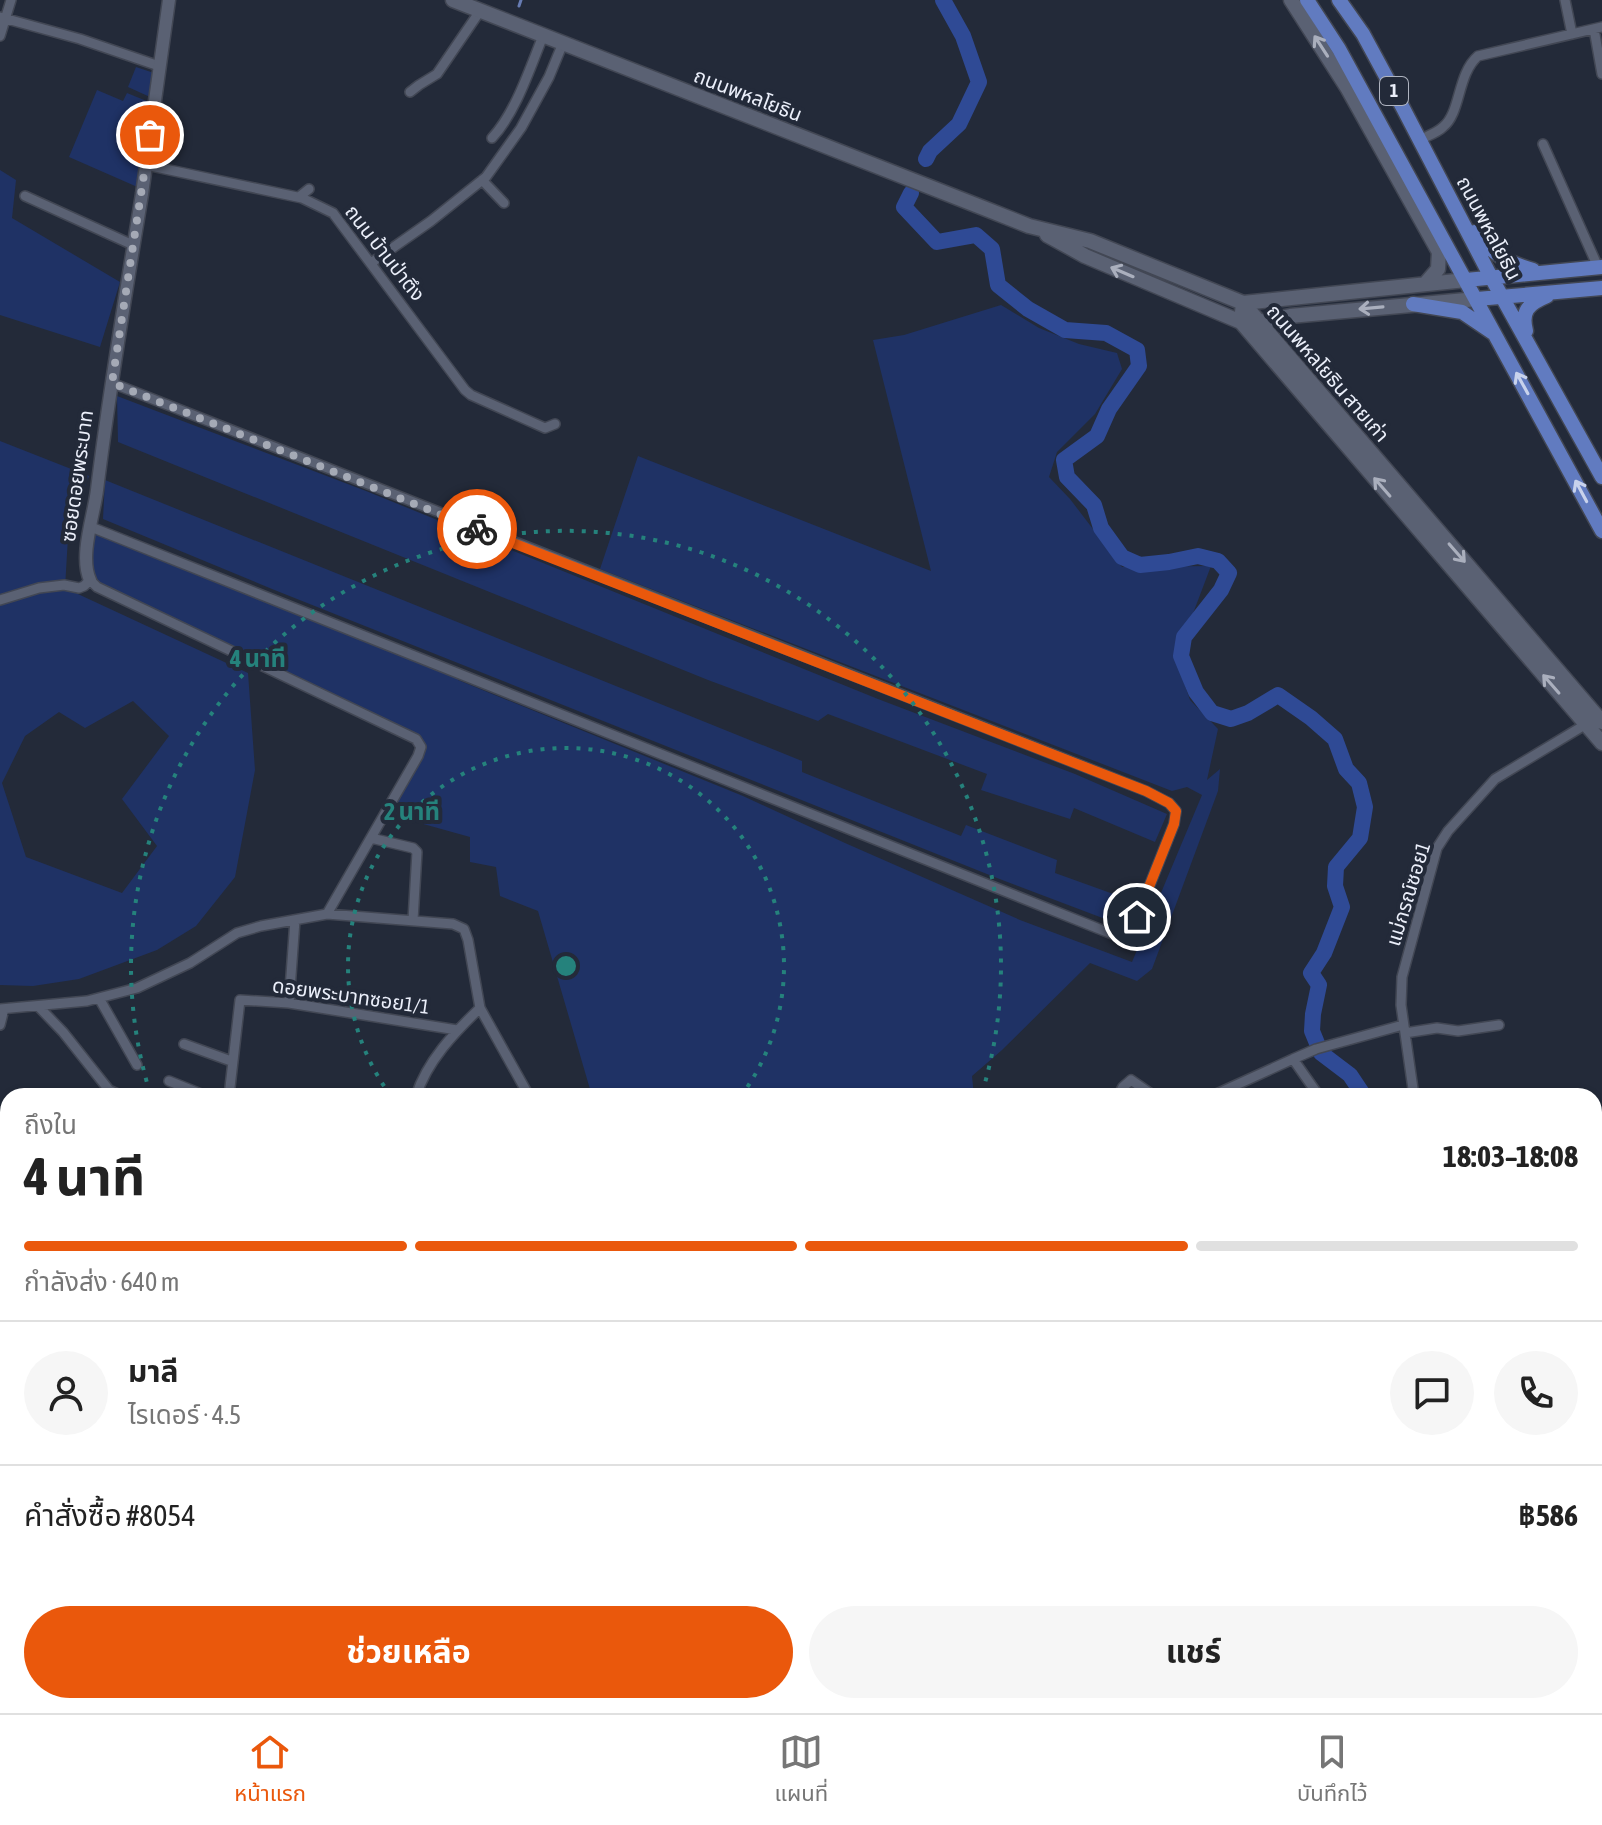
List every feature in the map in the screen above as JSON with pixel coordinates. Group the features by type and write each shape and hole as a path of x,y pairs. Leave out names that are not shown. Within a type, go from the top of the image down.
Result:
{"main road":[{"name":"ถนนพหลโยธิน","path":"453,0 1029,226 1085,256 1241,322 1477,299"},
{"name":"1","path":"1291,0 1348,89 1439,252 1438,269 1425,284"},
{"name":"1","path":"1307,0 1339,49 1602,531"},
{"name":"ถนนพหลโยธิน","path":"1339,0 1363,34 1491,277 1601,474"},
{"path":"1348,89 1376,116"},
{"path":"1453,203 1493,253 1511,263 1543,273"},
{"name":"ถนนพหลโยธิน","path":"1029,226 1090,241 1243,303 1466,280"},
{"path":"1466,280 1600,267"},
{"path":"1477,299 1602,288"},
{"path":"1530,344 1523,320 1525,311 1541,299 1558,292"},
{"name":"ถนนพหลโยธิน สายเก่า","path":"1243,303 1595,721 1602,743"},
{"name":"ถนนพหลโยธิน สายเก่า","path":"1243,303 1241,322 1595,721"},
{"path":"1413,304 1462,312 1496,335"},
{"path":"1278,345 1274,328 1290,316"}],"street":[{"path":"0,36 3,17 11,0"},
{"name":"ซอยดอยพระบาท","path":"90,580 86,565 91,527 169,0"},
{"path":"1565,0 1572,34"},
{"path":"410,92 437,74 480,11"},
{"path":"3,17 159,66"},
{"path":"1419,140 1444,127 1467,69 1478,56 1598,28 1602,74"},
{"path":"492,138 501,128 518,95 543,36"},
{"path":"371,263 484,179 521,128 549,77 563,43"},
{"path":"1543,144 1600,267"},
{"name":"ถนน บ้านป่าตึง","path":"146,165 299,197 333,213 465,390 545,428 555,424"},
{"path":"484,179 504,203"},
{"path":"299,197 309,189"},
{"path":"25,196 133,245"},
{"path":"91,527 1112,934 1127,932 1137,917 1174,824 1176,811 1169,803 1146,791 112,383"},
{"path":"0,600 39,588 64,585 79,588 90,580 97,587 416,739 421,747 418,756 327,914"},
{"name":"แม่กรณ์ซอย1","path":"1413,1088 1401,1005 1402,977 1437,848 1448,831 1495,779 1595,721"},
{"path":"371,838 413,848 417,852 413,920"},
{"path":"0,1025 2,1009 87,1001 137,988 190,963 237,933 261,926 327,914 453,924 464,929 468,940 480,1008 525,1088"},
{"path":"289,1003 295,920"},
{"path":"99,998 137,1065"},
{"name":"ดอยพระบาทซอย1/1","path":"230,1088 240,1000 289,1003 457,1030"},
{"path":"38,1006 107,1088"},
{"path":"419,1088 426,1073 457,1030 480,1008"},
{"path":"1230,1088 1330,1045 1404,1029 1458,1031 1499,1025"},
{"path":"184,1044 231,1061"},
{"path":"1293,1059 1313,1088"},
{"path":"1122,1088 1131,1080 1142,1088"},
{"path":"169,1081 186,1088"}],"shaded area":[{"path":"136,67 154,73 150,97 128,87"},
{"path":"97,90 123,101 127,93 154,104 142,189 69,157"},
{"path":"0,170 16,180 12,218 120,282 100,347 0,315"},
{"path":"1001,305 1039,328 1079,344 1117,353 1122,369 1095,414 1057,452 1049,477 1070,499 1122,567 1211,566 1184,637 1174,654 1190,700 1218,729 1207,780 1220,769 1218,791 1152,969 1137,981 1090,963 972,1076 973,1088 590,1088 538,911 500,896 496,867 470,862 470,837 391,815 420,739 97,587 86,565 91,527 457,672 458,680 743,796 1020,920 1132,962 1202,795 1187,787 1172,791 600,569 638,456 931,571 873,340 904,335"},
{"path":"117,396 366,491 878,699 1075,774 1167,814 1155,842 1074,808 1070,819 981,790 987,774 828,714 818,721 708,680 118,442"},
{"path":"0,441 89,476 66,536 65,588 248,673 255,770 235,877 196,926 157,950 79,979 33,986 0,985","holes":["133,701 169,736 122,799 157,846 122,893 26,857 2,783 25,736 59,712 85,728"]},
{"path":"105,480 802,761 802,772 961,836 966,825 1057,860 1055,873 1130,900 1121,925 272,589 103,519"}],"waterway":[{"path":"519,6 521,0"},
{"path":"926,159 930,151 959,124 979,82 963,36 943,0"},
{"path":"911,193 904,207 937,242 976,235 992,249 998,285 1028,309 1065,330 1106,333 1137,350 1139,366 1109,409 1097,436 1064,460 1067,477 1094,505 1101,528 1122,557 1140,565 1198,556 1218,561 1229,573 1221,590 1184,637 1181,656 1196,692 1212,713 1231,719 1278,695 1335,739 1346,769 1359,783 1365,807 1360,838 1336,867 1335,886 1342,907 1324,953 1311,973 1319,985 1312,1031 1321,1053 1350,1075 1359,1088"}],"way so far":[{"path":"150,135 112,383 477,529"}],"route":[{"path":"477,529 1146,791 1169,803 1176,811 1174,824 1137,917"}]}
